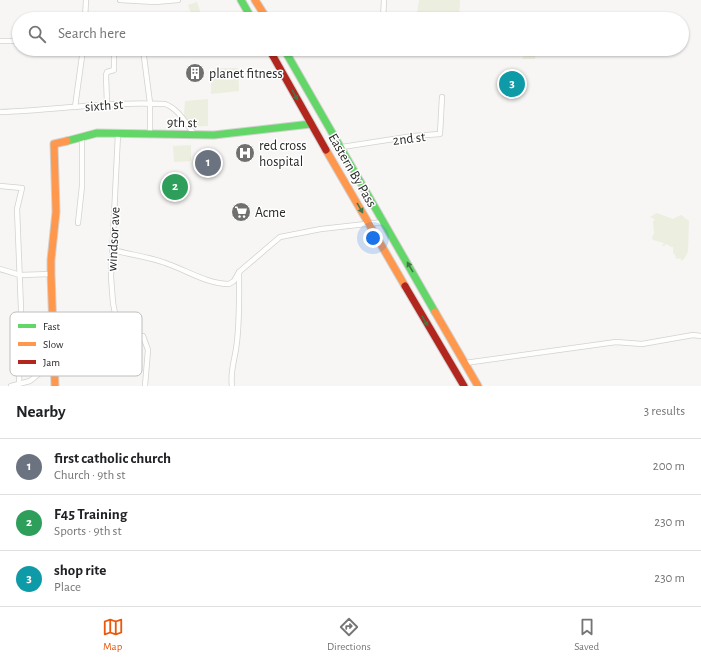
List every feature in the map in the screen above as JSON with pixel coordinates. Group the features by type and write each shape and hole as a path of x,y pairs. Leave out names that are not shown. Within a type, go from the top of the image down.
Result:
{"main road":[{"path":"241,0 248,12"},
{"path":"255,0 263,12"},
{"name":"Eastern By Pass","path":"273,56 409,294 464,386"},
{"name":"Eastern By Pass","path":"288,56 342,147 478,386"},
{"name":"9th st","path":"51,274 56,212 54,144 63,143 82,136 109,133 214,135 311,124"},
{"path":"51,274 53,312"}],"street":[{"path":"85,12 86,0"},
{"path":"120,0 166,2 178,0"},
{"path":"383,12 384,0"},
{"path":"0,41 12,41"},
{"path":"76,106 81,56"},
{"path":"107,104 106,75 107,72 114,70 114,56"},
{"path":"144,56 150,103 150,133"},
{"name":"2nd st","path":"342,147 413,136 440,134 442,97"},
{"name":"sixth st","path":"0,112 121,103 165,104 172,106 177,111 194,135"},
{"name":"windsor ave","path":"115,312 111,277 118,134"},
{"path":"78,223 82,186 82,136"},
{"path":"0,186 22,188 17,209 21,312"},
{"path":"113,250 166,263 209,281 230,284 234,281 239,272 280,237 321,229 384,222"},
{"path":"0,268 20,275 51,274"},
{"path":"231,386 239,310 239,272"},
{"path":"465,363 616,342 642,344 693,335 701,336"},
{"path":"142,336 148,350 145,386"},
{"path":"18,376 18,384"},
{"path":"11,386 30,381 36,376"}],"shaded area":[{"path":"419,0 460,0 459,12 417,12"},
{"path":"197,2 200,12 191,12 188,5"},
{"path":"524,56 536,56 535,59 522,59"},
{"path":"238,68 239,91 211,94 211,70"},
{"path":"208,99 208,126 183,127 185,101"},
{"path":"191,145 191,161 174,162 173,146"},
{"path":"657,213 673,219 681,215 689,221 688,251 682,261 680,258 676,258 673,253 673,247 666,244 662,246 664,243 653,240 653,222 655,219 650,217"}],"traffic: fast":[{"path":"241,0 248,12"},
{"path":"288,56 435,312"},
{"path":"67,141 97,133 214,135 311,124"}],"traffic: slow":[{"path":"255,0 263,12"},
{"path":"52,312 51,260 56,212 54,144 67,141"},
{"path":"326,150 405,286"},
{"path":"435,312 478,386"},
{"path":"55,376 55,386"}],"traffic: jam":[{"path":"273,56 326,150"},
{"path":"405,286 464,386"}],"place":[{"name":"planet fitness","path":"195,73"},
{"name":"shop rite","path":"512,84"},
{"name":"red cross hospital","path":"245,153"},
{"name":"first catholic church","path":"208,163"},
{"name":"F45 Training","path":"175,187"},
{"name":"Acme","path":"241,212"}]}
